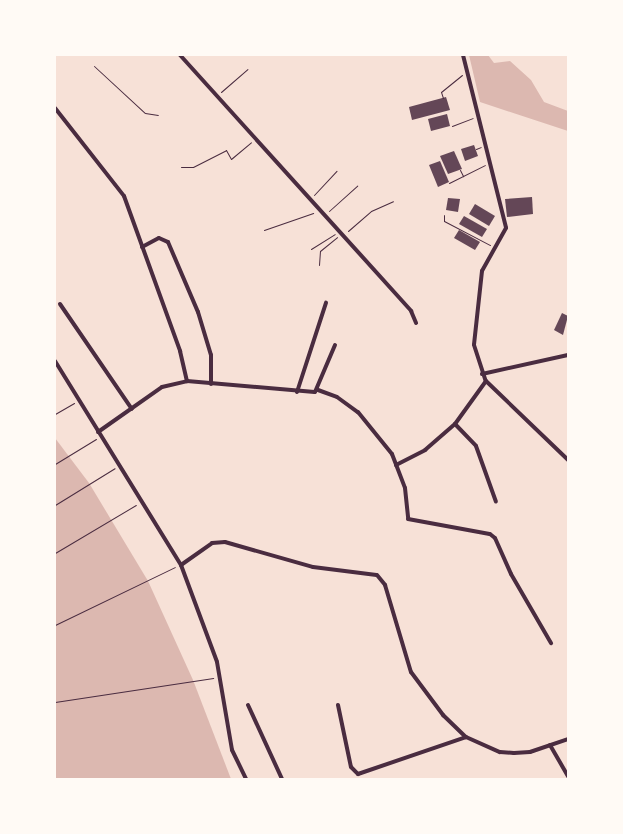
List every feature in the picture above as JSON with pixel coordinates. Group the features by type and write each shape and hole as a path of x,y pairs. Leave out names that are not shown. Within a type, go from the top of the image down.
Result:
{"street":[{"path":"180,55 411,311 416,323"},
{"path":"462,55 506,228 482,271 474,340 482,374 486,381 568,460"},
{"path":"55,108 124,196 180,351 187,381"},
{"path":"142,247 159,238 168,242 198,312 211,355 211,384"},
{"path":"60,304 132,409"},
{"path":"297,392 326,304"},
{"path":"318,390 335,345"},
{"path":"482,374 568,355"},
{"path":"55,361 180,564 221,677 232,750 246,779"},
{"path":"100,434 162,387 187,381 297,392 318,390 336,397 358,412 396,465 405,488 408,520 490,534 495,538 511,574 552,644"},
{"path":"396,465 425,450 456,424 486,381"},
{"path":"456,424 476,446 496,502"},
{"path":"180,564 218,542 314,567 377,575 386,585 411,672 438,710 466,736 500,752 514,753 568,739"},
{"path":"248,705 282,779"},
{"path":"338,705 351,767 358,774 466,736"},
{"path":"550,745 568,776"}],"path":[{"path":"94,66 145,113 158,115"},
{"path":"216,96 247,69"},
{"path":"443,98 441,92 467,72"},
{"path":"452,126 478,116"},
{"path":"181,167 193,167 226,150 231,159 256,139"},
{"path":"450,183 490,162"},
{"path":"460,170 463,176"},
{"path":"310,199 336,171"},
{"path":"325,215 357,186"},
{"path":"319,265 320,250 371,210 393,201"},
{"path":"264,230 320,210"},
{"path":"444,216 444,221 495,248"},
{"path":"311,249 342,233"},
{"path":"55,414 78,400"},
{"path":"55,464 100,434"},
{"path":"55,505 120,465"},
{"path":"55,553 141,502"},
{"path":"55,625 180,564"},
{"path":"55,702 221,677"}],"shaded area":[{"path":"469,55 488,55 494,63 510,61 531,80 544,102 568,111 568,131 480,102"},
{"path":"55,438 89,483 148,581 193,680 231,779 55,779"}],"building":[{"path":"446,97 450,110 412,120 409,107"},
{"path":"447,114 450,126 431,131 428,119"},
{"path":"474,145 478,156 465,161 461,149"},
{"path":"454,151 462,169 448,174 440,156"},
{"path":"440,161 449,182 438,187 429,165"},
{"path":"532,197 533,214 507,217 505,199"},
{"path":"448,198 460,199 458,212 446,210"},
{"path":"475,204 495,216 489,226 469,214"},
{"path":"464,216 487,229 482,237 459,224"},
{"path":"459,230 480,242 475,250 454,238"},
{"path":"562,313 568,316 563,335 554,330"}]}
